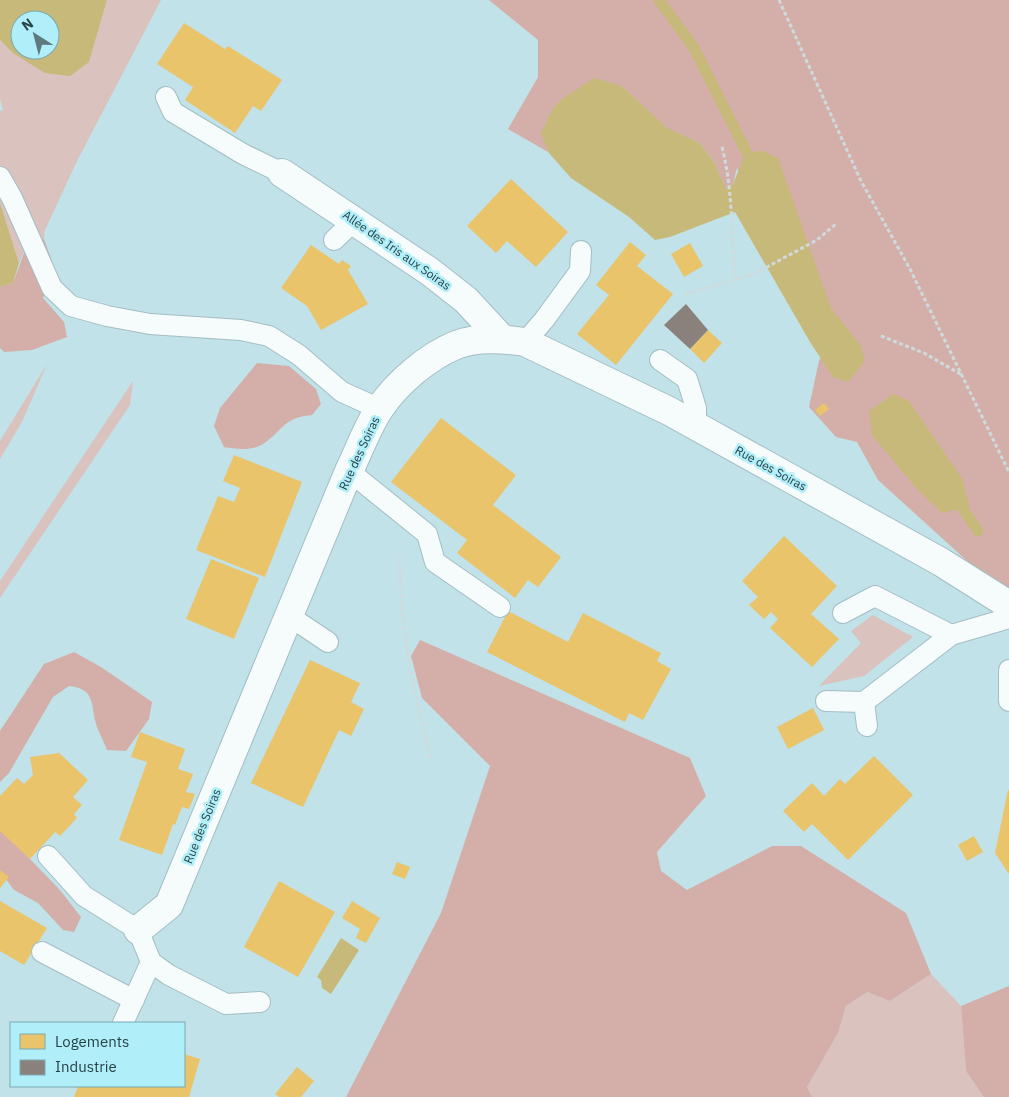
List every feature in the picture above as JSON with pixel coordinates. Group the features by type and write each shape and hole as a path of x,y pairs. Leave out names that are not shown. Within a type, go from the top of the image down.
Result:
{"street":[{"name":"Allée des Iris aux Soiras","path":"282,173 429,271 513,340"},
{"name":"Rue des Soiras","path":"138,930 169,905 286,619 349,471 380,409 406,378 434,357 458,344 513,340 669,411 941,562 1009,605"}],"lane":[{"path":"166,97 174,112 243,154 282,173"},
{"path":"0,176 52,288 71,306 107,316 150,324 241,330 269,336 299,355 342,392 380,409"},
{"path":"334,240 355,220"},
{"path":"513,340 544,320 580,271 581,251"},
{"path":"660,360 687,379 696,408 696,426"},
{"path":"349,471 426,534 435,562 500,607"},
{"path":"843,613 875,596 951,635"},
{"path":"826,700 864,702 951,635 1009,618"},
{"path":"286,619 301,624 328,642"},
{"path":"1009,670 1009,701"},
{"path":"864,702 867,726"},
{"path":"48,856 84,896 138,930 151,962 169,975 226,1004 260,1002"},
{"path":"42,952 134,1000"},
{"path":"123,1022 151,962"}],"path":[{"path":"779,0 862,181 910,269 1009,472"},
{"path":"722,147 729,174 730,227 736,279"},
{"path":"686,294 754,274 817,240 837,223"},
{"path":"881,336 924,353 963,375"},
{"path":"400,512 402,625 416,700 431,756"}],"shaded area":[{"path":"0,0 107,0 89,62 70,76 45,73 24,60 60,60 60,10 10,10 10,50 0,40"},
{"path":"107,0 161,0 77,161 45,230 44,239 27,245 19,263 0,203 0,111 3,110 0,99 0,40 10,50 10,60 60,59 89,62"},
{"path":"489,0 1009,0 1009,599 878,480 857,442 836,437 809,407 819,361 827,342 737,168 733,184 726,190 714,162 700,143 667,129 622,86 542,133 548,152 508,129 538,77 538,40"},
{"path":"594,78 622,86 667,128 700,143 714,162 726,189 733,184 746,152 763,151 778,158 831,308 861,346 865,361 848,382 833,377 810,342 735,212 670,237 655,240 629,217 571,178 548,152 541,133 553,108 562,99"},
{"path":"0,203 19,263 13,283 0,287"},
{"path":"44,239 55,270 43,298 64,322 67,337 32,350 4,352 0,348 0,287 13,283 27,245"},
{"path":"257,363 289,366 316,389 321,404 312,415 289,422 259,446 244,449 224,447 214,426 220,408"},
{"path":"47,364 22,422 0,459 0,441"},
{"path":"133,381 130,405 0,598 0,581"},
{"path":"893,394 909,401 963,480 969,506 942,513 916,488 872,435 869,411"},
{"path":"873,615 913,637 864,676 819,686 861,643 851,631"},
{"path":"420,640 690,758 706,796 657,852 661,871 687,890 772,846 801,846 906,913 931,974 890,1001 867,992 846,1006 838,1033 807,1087 812,1097 346,1097 441,913 490,766 422,698 411,656"},
{"path":"74,652 101,667 152,702 149,719 126,751 107,750 97,727 91,700 84,691 69,686 53,697 9,773 0,782 0,731 44,664"},
{"path":"0,828 59,889 81,917 74,932 63,930 38,903 14,890 0,871"},
{"path":"341,938 359,950 331,994 322,988 321,980 317,977"},
{"path":"931,974 961,1006 966,1071 984,1097 812,1097 807,1087 838,1033 846,1006 867,992 890,1001"},
{"path":"1009,986 1009,1097 984,1097 966,1071 961,1006"}],"building: Logements":[{"path":"184,23 225,49 228,46 282,80 261,111 253,106 235,133 185,100 193,87 157,64"},
{"path":"511,179 568,232 536,267 507,241 496,253 467,226"},
{"path":"630,242 646,255 637,266 673,294 616,365 577,334 609,295 596,285"},
{"path":"690,243 703,266 684,277 671,254"},
{"path":"311,245 339,264 342,260 351,266 348,270 368,304 321,330 307,306 281,288"},
{"path":"708,330 722,343 704,363 690,349"},
{"path":"824,403 829,409 820,416 815,410"},
{"path":"441,418 516,475 493,505 561,557 538,587 528,580 515,598 457,553 467,540 391,482"},
{"path":"234,455 302,482 265,577 196,550 218,496 234,502 240,488 223,481"},
{"path":"784,536 837,586 811,614 839,639 812,667 770,628 778,619 771,612 764,619 749,605 758,597 742,581"},
{"path":"211,559 259,578 234,639 186,619"},
{"path":"508,611 568,642 583,613 661,653 657,661 671,669 643,720 629,713 625,722 487,652"},
{"path":"310,660 360,683 351,702 364,709 351,736 339,730 303,807 251,783"},
{"path":"813,708 824,730 788,749 777,727"},
{"path":"140,732 185,749 178,769 193,774 186,792 195,794 189,809 182,807 175,825 173,824 162,855 119,840 147,762 131,757"},
{"path":"59,753 88,780 73,797 82,805 74,814 77,818 60,836 55,832 30,859 0,831 0,796 17,778 24,784 33,775 30,757"},
{"path":"874,756 913,795 848,860 812,824 804,832 783,811 812,783 824,796 840,779 845,784"},
{"path":"1009,790 1009,874 995,853"},
{"path":"974,836 983,852 967,861 958,845"},
{"path":"397,862 410,867 405,879 392,874"},
{"path":"0,870 9,877 0,888"},
{"path":"279,881 335,912 298,977 244,947"},
{"path":"0,901 47,928 24,965 0,951"},
{"path":"352,901 380,918 366,943 356,938 360,929 342,918"},
{"path":"185,1054 200,1059 189,1097 74,1097 78,1087 185,1087"},
{"path":"297,1067 314,1081 301,1097 279,1097 275,1094"}],"building: Industrie":[{"path":"686,304 708,330 690,349 664,325"}],"waterway":[{"path":"659,0 694,48 753,165"},
{"path":"957,500 978,531"}]}
